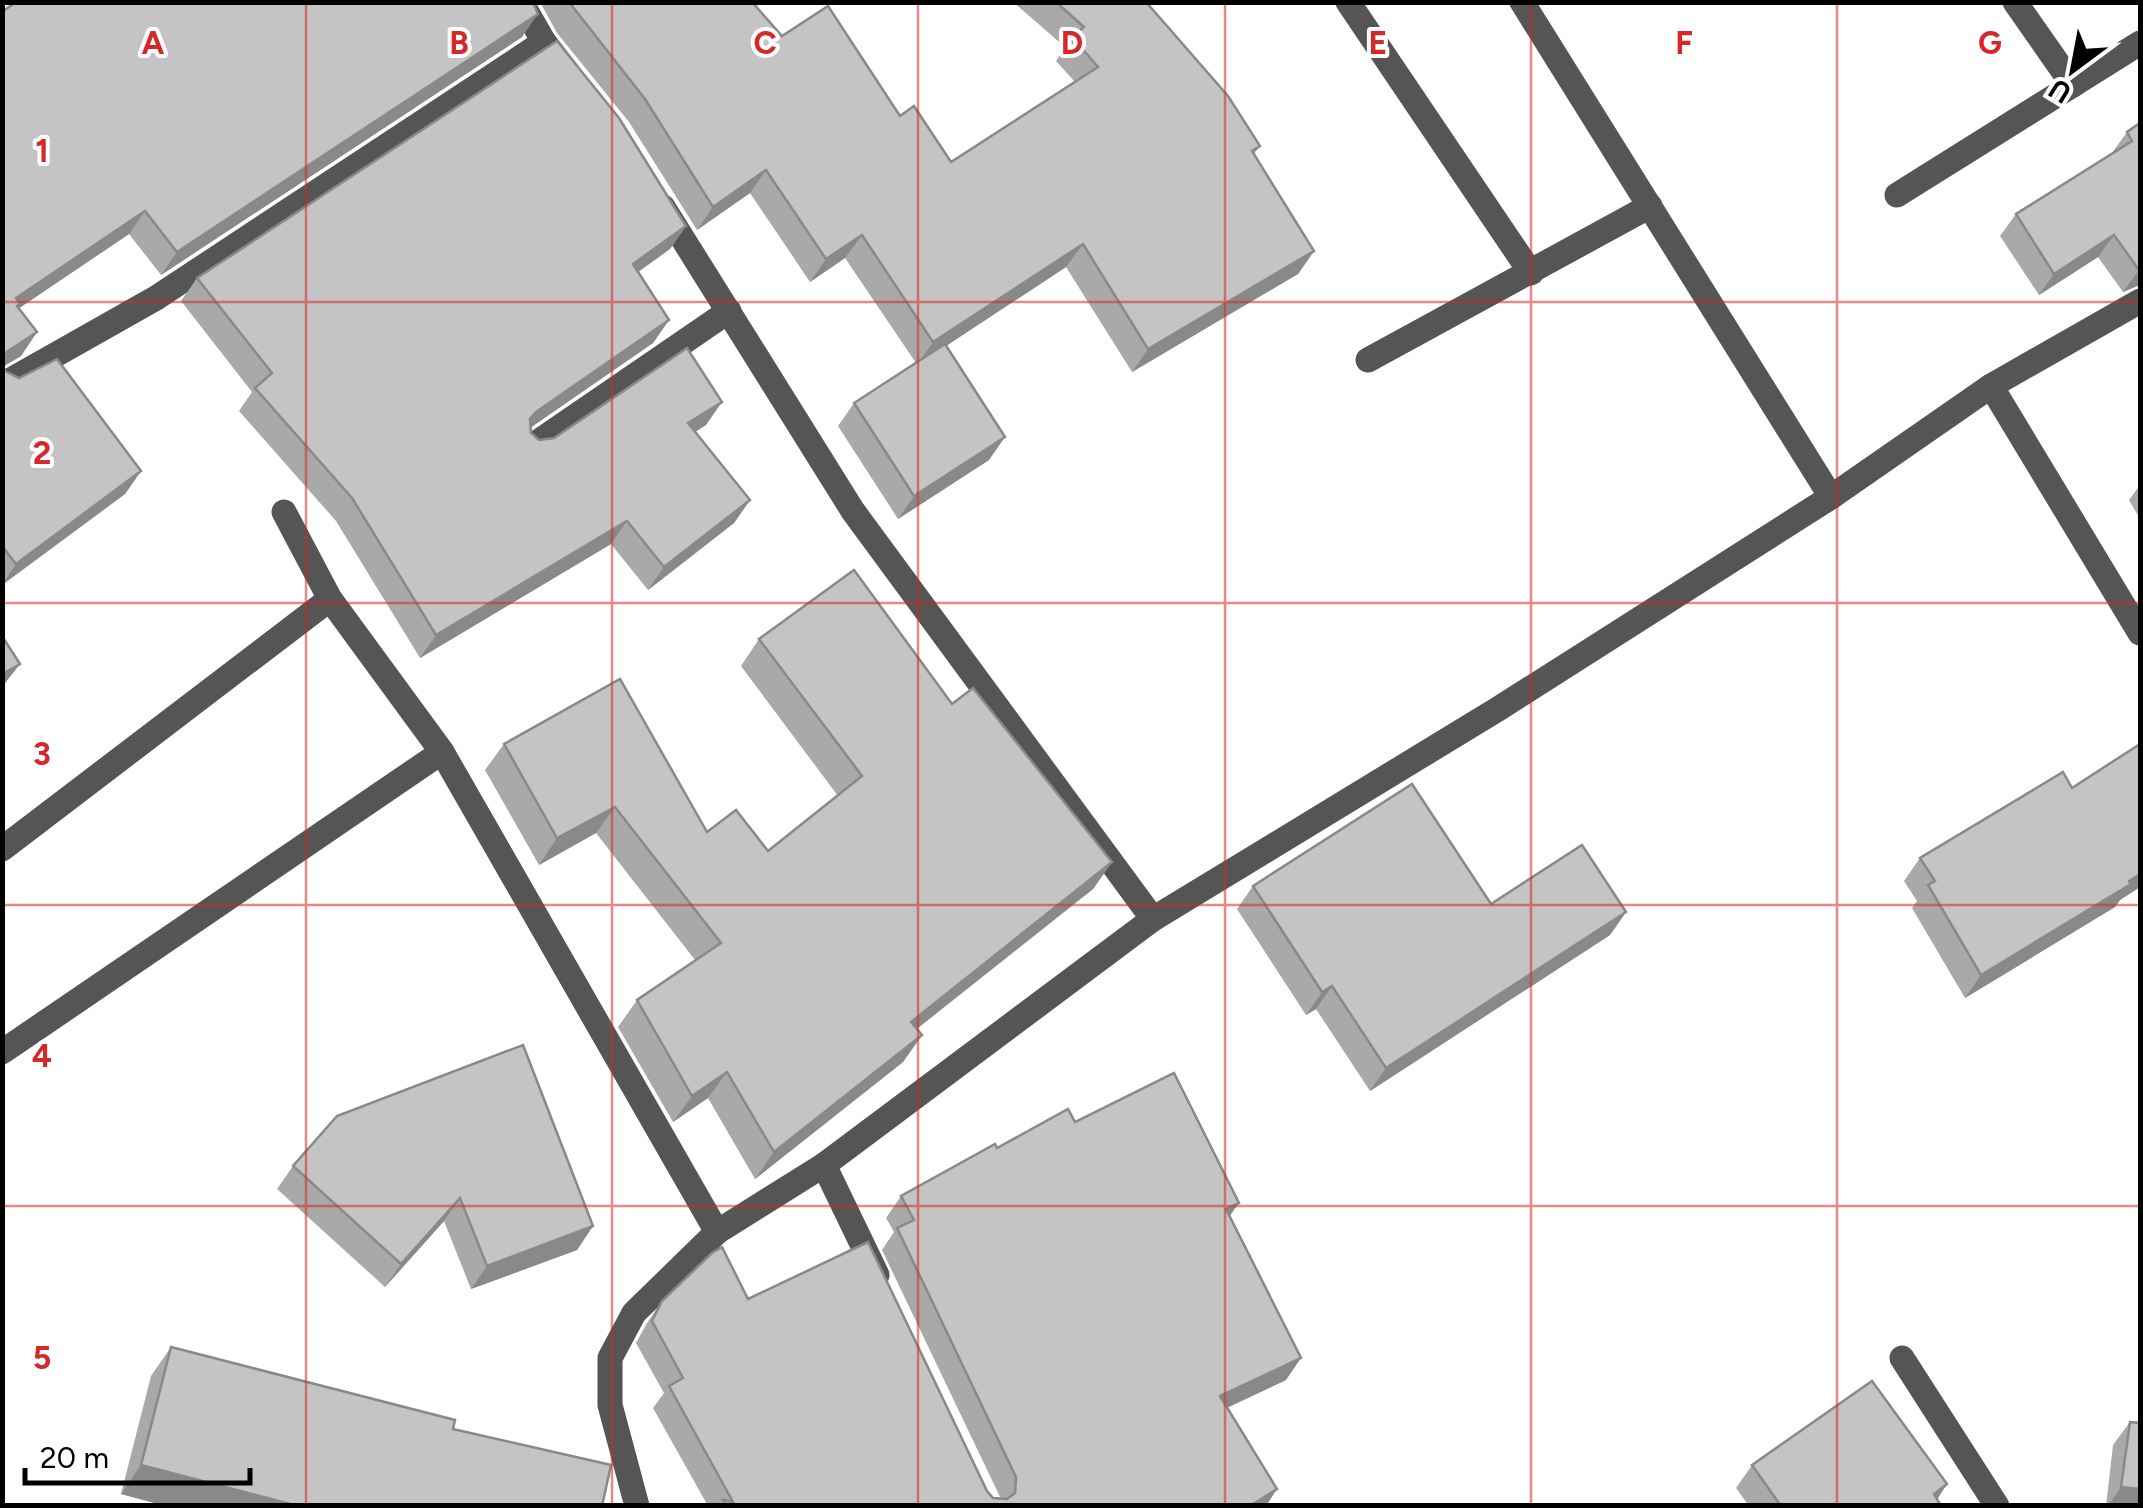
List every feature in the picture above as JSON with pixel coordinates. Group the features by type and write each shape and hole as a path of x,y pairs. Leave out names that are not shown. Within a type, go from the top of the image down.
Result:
{"street":[{"path":"521,2 544,42 580,87"},
{"path":"1348,2 1531,272"},
{"path":"1522,2 1832,497"},
{"path":"2015,2 2073,84"},
{"path":"2,384 156,298 544,42"},
{"path":"1897,195 2140,42"},
{"path":"646,181 853,512 1153,919"},
{"path":"1368,360 1650,206"},
{"path":"637,1506 610,1406 610,1358 634,1313 717,1232 824,1165 1153,919 1832,497 1991,386 2140,301"},
{"path":"530,448 729,311"},
{"path":"1991,386 2140,633"},
{"path":"284,512 330,599 442,752 717,1232"},
{"path":"2,849 330,599"},
{"path":"2,1052 442,752"},
{"path":"824,1165 884,1290"},
{"path":"1902,1358 1997,1506"}],"building":[{"path":"16,2 533,2 538,14 177,252 145,211 16,298 20,304 17,306 37,332 5,353 2,361 2,12"},
{"path":"569,2 752,2 782,36 828,6 900,116 914,106 951,162 1098,67 1072,37 1084,27 1056,2 1146,2 1228,96 1260,146 1252,151 1314,251 1148,349 1083,244 933,342 862,235 826,259 766,170 713,207 645,99"},
{"path":"557,41 619,118 686,226 633,264 669,320 536,412 530,419 531,433 539,440 554,438 687,348 722,402 688,423 750,500 664,567 627,521 436,635 352,498 255,388 272,373 197,278"},
{"path":"2140,123 2140,269 2114,235 2054,274 2016,214 2132,141 2127,132"},
{"path":"945,344 1005,437 914,496 854,403"},
{"path":"57,359 141,471 16,564 2,546 2,364 5,371 19,378"},
{"path":"854,570 952,704 973,688 1112,862 911,1022 922,1035 774,1152 727,1072 692,1096 637,1000 721,943 615,807 557,838 504,744 620,679 707,832 736,810 768,851 862,776 759,639"},
{"path":"2,636 20,664 2,674"},
{"path":"2140,744 2140,874 2129,881 2131,884 1981,975 1928,885 1935,881 1920,858 2063,772 2072,788"},
{"path":"1412,784 1491,904 1582,845 1626,912 1386,1068 1332,986 1322,992 1253,886"},
{"path":"523,1045 593,1226 487,1266 460,1198 401,1264 293,1166 337,1116"},
{"path":"1174,1073 1239,1203 1226,1209 1301,1358 1220,1396 1277,1489 1250,1506 727,1506 723,1500 733,1502 669,1386 683,1378 652,1321 662,1301 722,1247 748,1299 868,1242 987,1491 993,1498 1007,1499 1015,1493 1016,1477 897,1228 914,1220 901,1196 1068,1109 1075,1122"},
{"path":"171,1347 455,1420 453,1429 611,1465 602,1506 298,1506 141,1465"},
{"path":"1872,1381 1947,1484 1934,1494 1941,1506 1781,1506 1752,1465"},
{"path":"2130,1422 2140,1423 2140,1489 2121,1487"}]}
